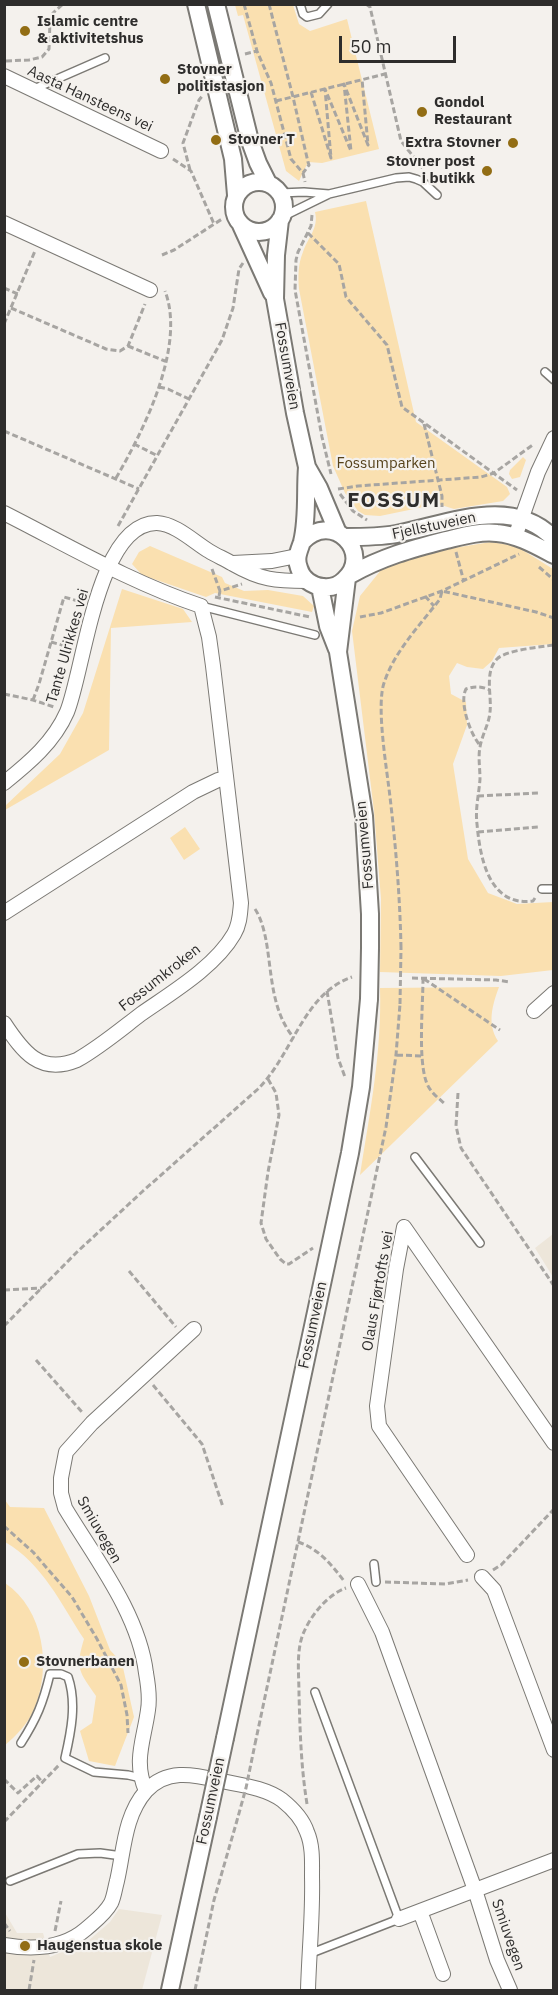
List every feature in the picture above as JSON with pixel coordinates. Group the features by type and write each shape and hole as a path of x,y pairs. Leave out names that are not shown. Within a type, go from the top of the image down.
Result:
{"street":[{"path":"196,4 233,159 236,195 234,211 241,225 252,231 265,231 281,219 284,204 250,141 216,4"},
{"name":"Aasta Hansteens vei","path":"4,76 161,151"},
{"path":"236,195 246,184 261,181 274,188"},
{"name":"Fossumveien","path":"281,219 276,255 275,299 295,413 307,467 341,535 354,555 353,569 348,576 339,652"},
{"path":"4,223 157,289"},
{"name":"Fossumveien","path":"241,225 275,299"},
{"path":"515,537 538,472 554,438"},
{"name":"Fossumveien","path":"170,1990 350,1153 361,1087 369,999 370,914 364,816 339,652 314,584 299,570 307,467"},
{"path":"4,513 109,567 168,594 201,606"},
{"name":"Fjellstuveien","path":"341,535 397,534 475,516 499,515 538,526 554,539"},
{"name":"Tante Ulrikkes vei","path":"4,783 32,761 54,735 68,711 94,605 109,567 131,534 142,526 157,523 180,531 233,563"},
{"path":"233,563 272,561 299,549 314,532 322,530 341,535"},
{"name":"Fjellstuveien","path":"348,576 379,559 401,551 466,535 487,533 515,537 554,555"},
{"path":"233,563 250,574 287,581 334,586 348,576"},
{"name":"Fossumkroken","path":"4,1023 24,1051 36,1060 46,1065 67,1064 89,1053 192,977 221,951 235,933 241,903 209,638 201,606"},
{"path":"4,913 193,792 226,778"},
{"path":"534,1011 554,993"},
{"name":"Olaus Fjørtofts vei","path":"467,1555 380,1426 377,1406 404,1227 554,1443"},
{"name":"Smiuvegen","path":"143,1785 138,1762 149,1707 146,1671 133,1623 65,1508 61,1493 61,1478 66,1452 92,1423 190,1333"},
{"path":"482,1577 494,1590 554,1750"},
{"name":"Smiuvegen","path":"353,1586 382,1632 475,1890 497,1960 510,1990"},
{"path":"4,1945 35,1949 61,1944 80,1935 102,1916 112,1902 126,1831 143,1785 174,1775 191,1774 264,1791 282,1800 297,1815 307,1832 312,1853 313,1901 308,1990"},
{"name":"Smiuvegen","path":"399,1919 554,1860"},
{"path":"420,1911 443,1974"}],"lane":[{"path":"300,4 303,14 307,17 318,14 328,4"},
{"path":"32,90 105,58"},
{"path":"281,219 329,195 386,180 408,177 423,182 437,195"},
{"path":"274,188 329,195"},
{"path":"545,372 554,380"},
{"path":"201,606 315,635"},
{"path":"542,889 554,889"},
{"path":"415,1157 480,1244"},
{"path":"374,1564 376,1582"},
{"path":"21,1743 36,1721 50,1674 61,1674 68,1677 72,1689 72,1729 65,1758 94,1772 128,1775 143,1785"},
{"path":"309,1954 399,1919 315,1692"},
{"path":"10,1881 78,1854 100,1853 122,1856"}],"path":[{"path":"4,61 42,57 49,49 50,21 53,13 63,4"},
{"path":"244,4 257,51 268,72 291,159 303,173 306,184"},
{"path":"269,4 309,165 303,173"},
{"path":"369,5 401,141 427,174"},
{"path":"245,54 257,51"},
{"path":"276,101 385,74"},
{"path":"344,84 368,145 362,79"},
{"path":"325,89 351,151 344,84"},
{"path":"311,92 331,158 325,89"},
{"path":"204,93 199,100 183,143 191,171 214,224"},
{"path":"161,151 191,171"},
{"path":"312,217 311,226 296,260 295,290 322,437 333,479"},
{"path":"162,255 174,250 222,219"},
{"path":"308,233 339,264 346,297 387,345 402,407 519,491"},
{"path":"4,324 40,239"},
{"path":"117,527 229,325 239,269 247,261"},
{"path":"4,288 18,294"},
{"path":"11,308 106,349 120,351 128,346 157,289 170,303 172,322 159,387 116,478"},
{"path":"128,346 166,361"},
{"path":"159,387 189,399"},
{"path":"423,422 443,500 440,510"},
{"path":"4,431 139,489"},
{"path":"375,520 359,516 348,505 337,487 474,479 494,473 538,442"},
{"path":"134,444 156,455"},
{"path":"455,548 464,582"},
{"path":"360,616 381,613 442,591 523,552"},
{"path":"212,569 220,591 219,596"},
{"path":"220,591 245,583"},
{"path":"195,1990 214,1900 246,1788 386,1127 396,1055 401,948 396,852 382,721 383,686 397,657 440,599 442,591"},
{"path":"442,591 554,618"},
{"path":"201,606 206,599 219,596 310,617"},
{"path":"425,596 434,606"},
{"path":"33,700 64,597 94,605"},
{"path":"51,642 83,650"},
{"path":"542,889 533,900 525,902 508,899 492,883 485,865 477,824 480,745 488,726 490,713 489,674 498,657 507,653 554,645"},
{"path":"480,745 464,708 464,692 466,688 473,686 490,690"},
{"path":"4,694 68,711"},
{"path":"478,796 538,793"},
{"path":"478,832 539,827"},
{"path":"263,929 278,1010 284,1025 294,1038"},
{"path":"4,1326 77,1252 268,1079 313,1006 327,991 352,977"},
{"path":"412,978 510,982"},
{"path":"423,978 500,1030"},
{"path":"423,978 422,1056 426,1081 429,1088 444,1103"},
{"path":"327,991 338,1058 348,1083"},
{"path":"396,1055 422,1056"},
{"path":"268,1079 276,1093 279,1114 261,1214 263,1232 280,1259 286,1264 290,1264 319,1247"},
{"path":"458,1093 456,1126 461,1148 554,1286"},
{"path":"129,1271 190,1333"},
{"path":"4,1290 42,1288"},
{"path":"36,1360 92,1423"},
{"path":"144,1375 202,1444 223,1507"},
{"path":"4,1526 33,1552 72,1597 97,1639 120,1685 128,1715 128,1735"},
{"path":"298,1542 310,1546 353,1586"},
{"path":"4,1822 65,1758"},
{"path":"4,1779 18,1792 37,1776 43,1783"},
{"path":"52,1946 61,1901"},
{"path":"29,1990 35,1949"}],"shaded area":[{"path":"553,1234 553,1277 535,1248"},
{"path":"119,1909 162,1915 142,1990 5,1990 4,1911 17,1933 43,1933 50,1957 88,1941 110,1922"}],"green space":[{"path":"235,5 293,5 299,24 310,31 347,19 379,149 322,163 308,162 299,181 286,171 243,15 238,16"},
{"name":"Fossumparken","path":"366,201 416,422 507,487 510,494 503,501 454,509 438,504 380,516 365,515 358,511 345,493 333,466 299,289 299,270 303,252 316,223 315,212"},
{"path":"523,457 526,460 520,477 512,479 509,474 510,470"},
{"path":"491,542 516,546 553,569 553,644 499,648 492,661 483,669 457,663 449,676 451,694 466,702 467,725 453,764 468,859 488,893 517,904 553,902 553,970 501,976 380,972 381,899 374,811 352,631 360,596 381,570 396,563 447,549"},
{"path":"150,546 222,577 225,583 244,591 268,590 303,596 314,606 312,612 215,593 206,597 142,575 132,564 139,552"},
{"path":"122,589 183,609 192,622 111,628 109,750 5,810 5,806 60,754 83,713"},
{"path":"185,827 200,849 184,860 170,838"},
{"path":"499,987 492,1015 493,1028 498,1041 360,1175 377,1058 380,988"},
{"path":"5,1500 10,1507 44,1508 89,1596 110,1650 122,1663 134,1717 115,1766 89,1761 80,1731 92,1723 96,1696 80,1669 84,1639 41,1573 5,1542"},
{"name":"Stovnerbanen","path":"5,1583 29,1608 36,1623 41,1640 43,1676 40,1693 28,1720 5,1745"}],"place":[{"name":"Islamic centre & aktivitetshus","path":"25,31"},
{"name":"Stovner politistasjon","path":"165,79"},
{"name":"Gondol Restaurant","path":"422,112"},
{"name":"Stovner T","path":"216,140"},
{"name":"Extra Stovner","path":"513,143"},
{"name":"Stovner post i butikk","path":"487,171"},
{"name":"Stovnerbanen","path":"24,1662"},
{"name":"Haugenstua skole","path":"25,1946"}],"district":[{"name":"FOSSUM","path":"394,501"}]}
